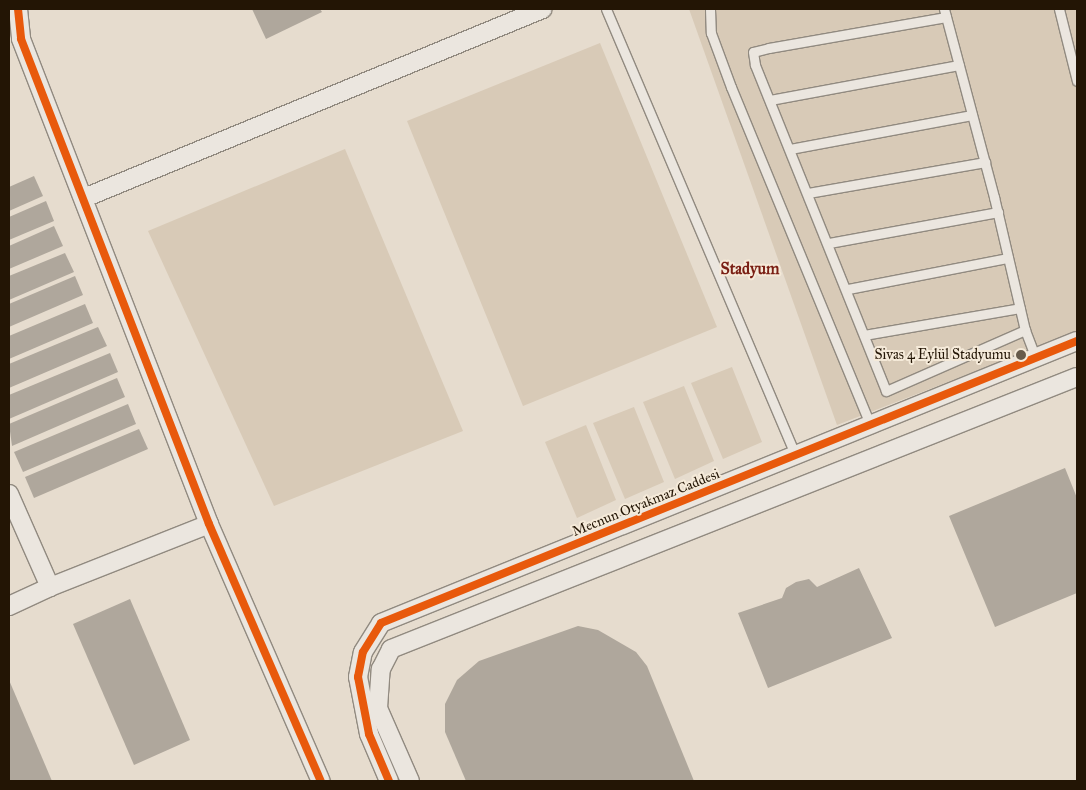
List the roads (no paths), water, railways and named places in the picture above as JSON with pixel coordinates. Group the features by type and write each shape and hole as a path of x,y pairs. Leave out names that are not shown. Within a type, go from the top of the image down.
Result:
{"street":[{"path":"18,9 21,39 209,524 321,781"},
{"path":"84,198 543,9"},
{"name":"Mecnun Otyakmaz Caddesi","path":"389,781 369,734 358,677 362,652 381,623 872,426 1077,341"},
{"path":"410,781 378,708 381,669 391,649 1077,377"},
{"path":"9,494 50,587"},
{"path":"9,606 50,587 209,524"}],"lane":[{"path":"606,9 796,456"},
{"path":"710,9 711,33 872,426"},
{"path":"1059,9 1074,53 1077,81"},
{"path":"1025,330 886,391 848,289 770,100 753,52 945,13 998,212 1025,330 1036,358"},
{"path":"770,100 959,65"},
{"path":"790,149 972,115"},
{"path":"808,193 985,162"},
{"path":"829,243 998,212"},
{"path":"848,289 1008,258"},
{"path":"864,335 1020,308"}],"place":[{"name":"Sivas 4 Eylül Stadyumu","path":"1021,355"}],"district":[{"name":"Stadyum","path":"750,269"}]}
